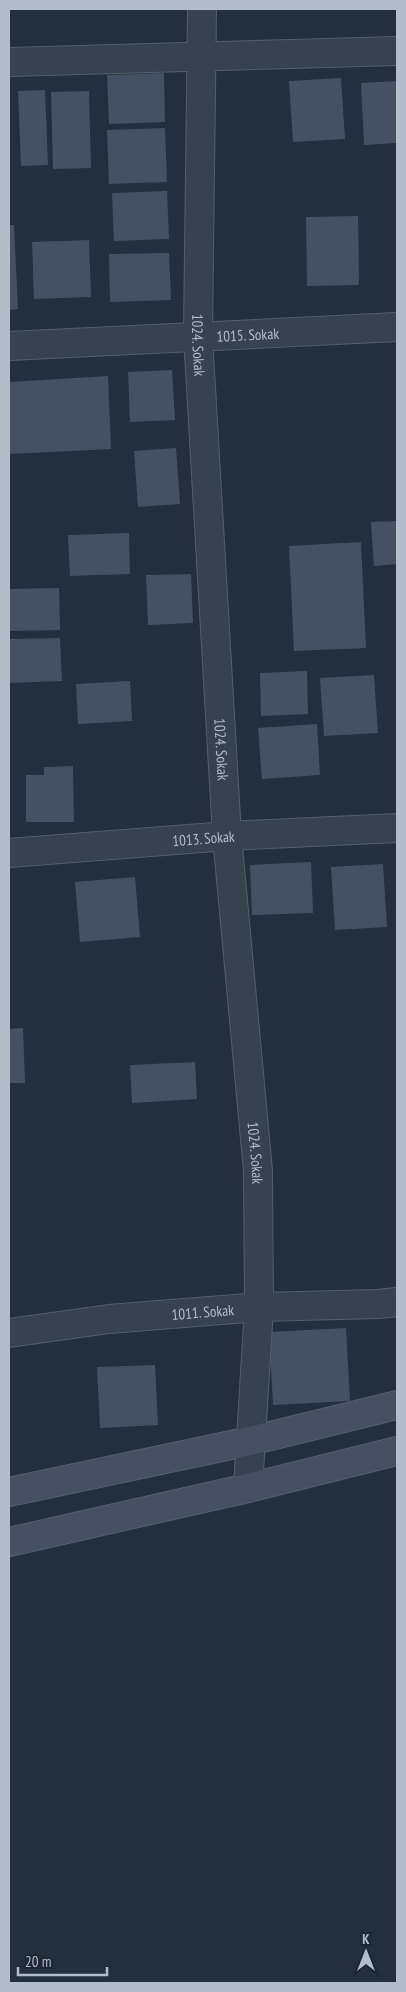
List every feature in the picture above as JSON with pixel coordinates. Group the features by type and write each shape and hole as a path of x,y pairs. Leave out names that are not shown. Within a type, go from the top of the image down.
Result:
{"street":[{"name":"1024. Sokak","path":"202,9 198,336 227,836 258,1171 259,1307 248,1488"},
{"path":"9,62 397,51"},
{"name":"1015. Sokak","path":"9,346 397,327"},
{"name":"1013. Sokak","path":"9,853 227,836 397,828"},
{"name":"1011. Sokak","path":"9,1333 109,1319 259,1307 397,1302"},
{"path":"9,1492 250,1441 397,1405"},
{"path":"9,1542 248,1488 397,1451"}],"building":[{"path":"164,73 165,122 109,124 107,75"},
{"path":"341,78 345,139 293,142 289,81"},
{"path":"397,81 397,143 364,145 361,83"},
{"path":"45,90 48,165 21,166 18,91"},
{"path":"89,91 91,168 53,169 51,92"},
{"path":"165,128 167,182 109,184 107,130"},
{"path":"167,191 169,239 114,241 112,193"},
{"path":"358,216 359,285 307,286 306,217"},
{"path":"9,225 14,225 18,309 9,310"},
{"path":"89,240 91,297 34,299 32,242"},
{"path":"169,253 171,300 110,302 109,254"},
{"path":"172,370 175,420 130,422 128,372"},
{"path":"108,376 111,449 9,454 9,382"},
{"path":"176,448 180,504 138,507 134,451"},
{"path":"397,521 397,564 374,566 371,522"},
{"path":"129,533 130,574 70,576 68,535"},
{"path":"361,542 366,648 294,651 289,546"},
{"path":"191,574 193,623 148,625 146,575"},
{"path":"59,588 60,630 9,631 9,589"},
{"path":"60,638 62,681 9,683 9,639"},
{"path":"307,671 308,714 261,716 260,673"},
{"path":"374,675 378,733 324,736 320,678"},
{"path":"130,681 132,721 78,724 76,684"},
{"path":"317,724 320,775 262,779 258,728"},
{"path":"73,766 74,822 26,822 26,775 44,775 44,767"},
{"path":"311,862 313,913 252,915 250,865"},
{"path":"383,864 387,927 335,930 331,867"},
{"path":"135,877 140,937 80,942 75,882"},
{"path":"23,1028 25,1083 9,1083 9,1029"},
{"path":"195,1062 197,1099 132,1103 130,1065"},
{"path":"346,1328 350,1401 273,1405 269,1332"},
{"path":"155,1365 158,1425 100,1428 97,1367"}]}
